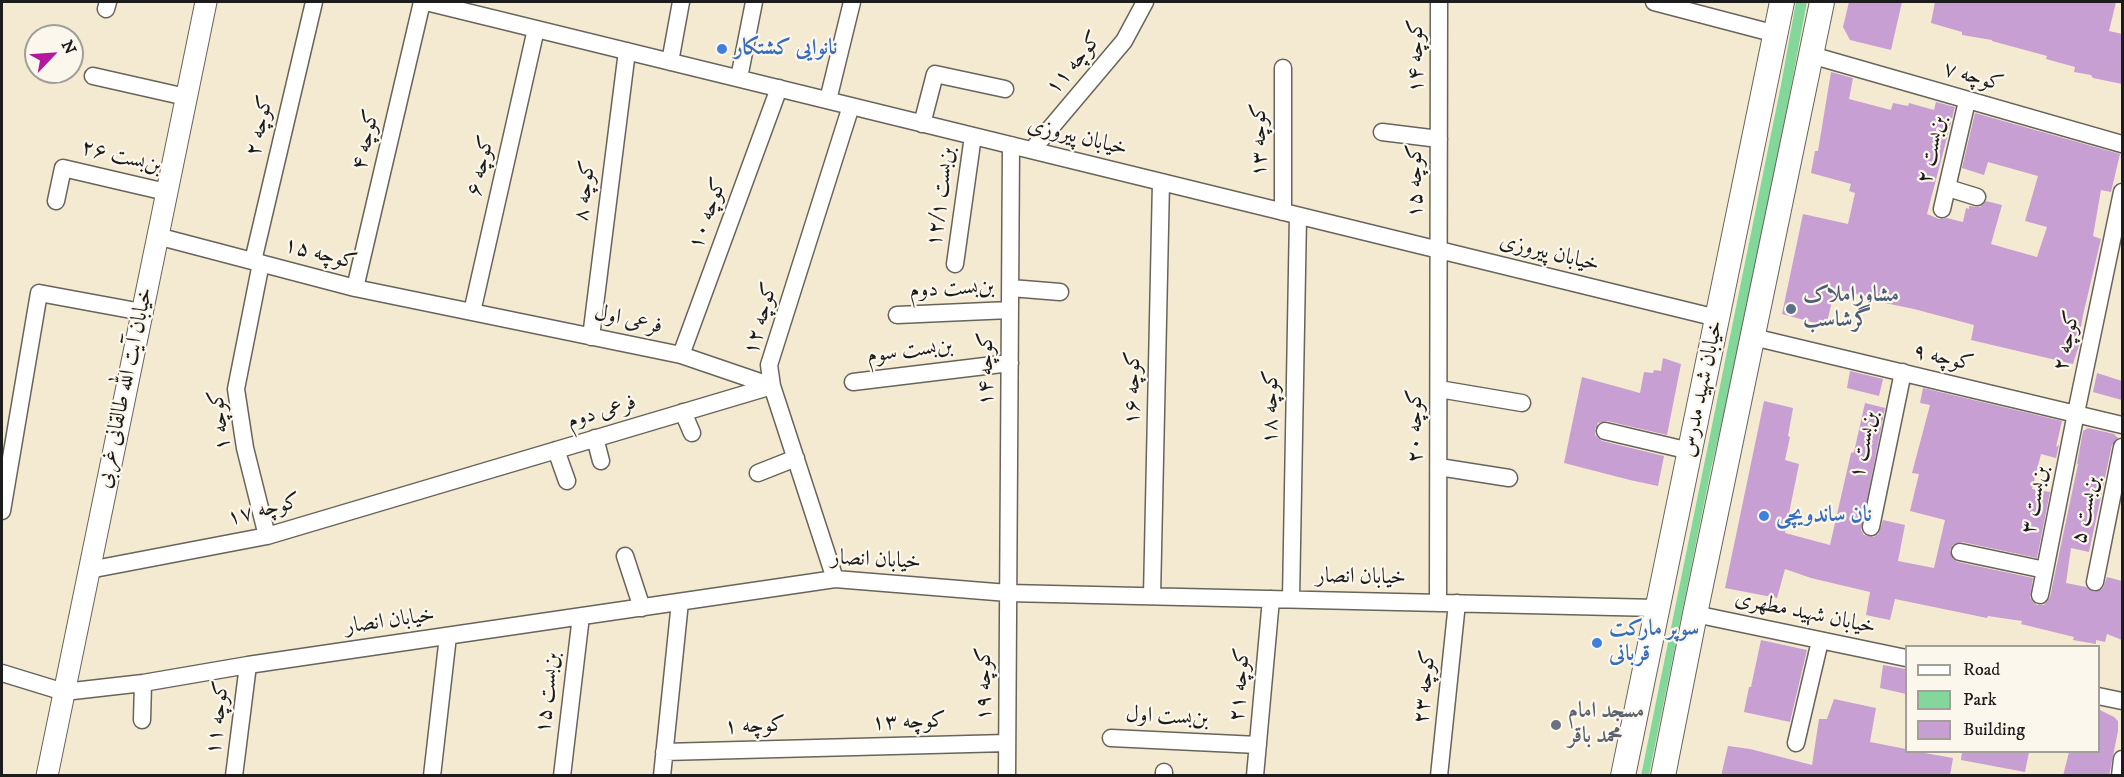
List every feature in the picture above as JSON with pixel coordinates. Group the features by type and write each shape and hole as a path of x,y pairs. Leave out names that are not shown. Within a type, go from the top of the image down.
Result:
{"main road":[{"name":"خیابان شهید مدرس","path":"1623,776 1782,2"},
{"name":"خیابان شهید مدرس","path":"1663,776 1822,2"}],"street":[{"name":"خیابان آیت الله طالقانی غربی","path":"47,776 206,2"},
{"name":"کوچه ۲","path":"257,262 314,2"},
{"name":"خیابان پیروزی","path":"424,2 1718,318"},
{"name":"کوچه ۴","path":"355,288 424,2"},
{"path":"670,62 681,2"},
{"path":"739,78 754,2"},
{"path":"828,100 852,2"},
{"name":"کوچه ۱۱","path":"1032,150 1124,41 1144,2"},
{"name":"کوچه ۱۴","path":"1439,2 1439,111"},
{"path":"1654,2 1776,34"},
{"name":"کوچه ۶","path":"472,312 536,29"},
{"name":"کوچه ۸","path":"591,337 627,51"},
{"name":"کوچه ۷","path":"1811,55 2122,144"},
{"name":"کوچه ۱۳","path":"1282,68 1290,214"},
{"path":"922,124 935,74 1005,89"},
{"path":"93,76 186,98"},
{"name":"کوچه ۱۰","path":"681,355 779,88"},
{"name":"بن‌بست ۲","path":"1942,209 1967,101"},
{"name":"کوچه ۱۲","path":"835,579 772,386 769,365 851,106"},
{"name":"کوچه ۱۵","path":"1439,111 1439,250"},
{"path":"1382,132 1438,139"},
{"name":"بن‌بست ۱۲/۱","path":"956,264 972,136"},
{"name":"کوچه ۱۴","path":"1008,592 1011,145"},
{"name":"بن‌بست ۲۶","path":"56,201 63,168 166,192"},
{"name":"کوچه ۱۶","path":"1152,596 1161,182"},
{"path":"1948,188 1977,197"},
{"name":"کوچه ۲","path":"2076,413 2122,192"},
{"name":"کوچه ۱۸","path":"1290,214 1291,599"},
{"name":"کوچه ۱۵","path":"158,236 355,288 472,312"},
{"name":"کوچه ۲۰","path":"1438,603 1439,250"},
{"name":"کوچه ۱","path":"257,262 236,388 245,448 267,536"},
{"path":"1011,288 1060,292"},
{"path":"2,511 3,491 39,294 142,312"},
{"name":"بن‌بست دوم","path":"897,315 1010,310"},
{"name":"فرعی اول","path":"472,312 681,355 772,386"},
{"name":"کوچه ۹","path":"1754,337 2122,425"},
{"name":"بن‌بست سوم","path":"853,382 1010,363"},
{"name":"بن‌بست ۱","path":"1871,527 1903,372"},
{"name":"فرعی دوم","path":"446,483 772,386"},
{"path":"1439,389 1522,403"},
{"path":"683,412 692,433"},
{"name":"بن‌بست ۳","path":"2040,595 2076,413"},
{"path":"1605,431 1690,451"},
{"path":"595,438 601,461"},
{"name":"بن‌بست ۵","path":"2095,582 2122,447"},
{"path":"556,450 567,481"},
{"path":"758,473 796,458"},
{"path":"1439,467 1509,478"},
{"name":"کوچه ۱۷","path":"89,570 267,536 446,483"},
{"path":"1960,552 2045,570"},
{"path":"625,556 642,608"},
{"name":"خیابان انصار","path":"64,692 143,683 248,665 835,579 1008,592 1657,608"},
{"name":"کوچه ۱۹","path":"1007,776 1008,592"},
{"name":"کوچه ۲۱","path":"1255,776 1271,598"},
{"path":"662,776 680,602"},
{"name":"کوچه ۲۳","path":"1440,776 1457,603"},
{"name":"خیابان شهید مطهری","path":"1695,614 1905,658"},
{"name":"بن‌بست ۱۵","path":"562,776 581,616"},
{"path":"432,776 448,636"},
{"path":"1796,743 1820,641"},
{"name":"کوچه ۱۱","path":"234,776 248,665"},
{"path":"2,673 64,692"},
{"path":"142,720 143,683"},
{"path":"2100,696 2122,701"},
{"name":"بن‌بست اول","path":"1111,738 1258,745"},
{"name":"کوچه ۱۳","path":"847,747 1007,743"},
{"name":"کوچه ۱","path":"664,752 847,747"},
{"path":"2120,776 2122,759"}],"green space":[{"path":"1796,2 1807,2 1788,103 1649,775 1641,776 1781,85"}],"building":[{"path":"1849,2 1902,2 1891,50 1850,40 1843,27"},
{"path":"1935,2 2116,2 2109,31 2122,34 2122,84 2074,72 2075,67 2046,59 2047,56 1992,40 1962,35 1962,32 1931,23"},
{"path":"1831,72 1853,78 1849,99 1891,110 1893,103 1908,106 1909,103 1934,110 1936,102 1955,107 1927,214 1939,219 1947,218 1963,222 1966,208 1969,209 1969,206 1980,207 1986,201 2002,205 1991,244 2037,257 2047,227 2025,221 2038,176 1988,162 1984,175 1962,168 1975,113 2120,154 2111,192 2101,190 2093,236 2101,239 2073,364 1971,340 1974,325 1835,289 1826,326 1782,314 1803,214 1848,224 1855,193 1849,191 1851,184 1811,173 1815,151 1818,151"},
{"path":"1663,358 1681,364 1667,435 1607,421 1598,423 1595,429 1595,435 1602,441 1664,456 1658,486 1564,463 1582,377 1640,393 1644,372 1661,371"},
{"path":"1850,371 1883,379 1879,396 1847,388"},
{"path":"2097,373 2122,381 2122,400 2093,392"},
{"path":"1923,388 2062,421 2056,458 2041,454 2032,489 2050,492 2037,558 1962,542 1953,545 1950,550 1953,559 1958,562 2033,578 2030,598 2037,605 2044,605 2050,597 2083,431 2088,428 2114,434 2118,438 2112,445 2089,552 2071,548 2066,583 2086,587 2094,592 2103,588 2107,577 2122,581 2122,640 2107,634 2105,642 2096,640 2096,644 2073,640 2074,637 2021,624 2022,621 1988,616 1987,618 1895,599 1890,620 1866,615 1870,592 1811,578 1785,569 1777,598 1725,588 1764,401 1793,408 1785,460 1799,464 1785,533 1830,545 1865,403 1885,408 1861,530 1864,535 1874,537 1879,533 1883,520 1905,525 1898,561 1934,568 1945,520 1910,511 1919,474 1912,473 1930,405 1920,403"},
{"path":"1761,640 1807,650 1790,722 1744,712"},
{"path":"1883,665 1905,669 1905,694 1880,688"},
{"path":"1834,699 1876,708 1870,742 1905,749 1905,753 1925,753 1953,758 1950,776 1721,776 1728,746 1750,749 1812,765 1819,719 1827,719"},
{"path":"2100,710 2114,717 2118,721 2118,731 2109,776 2063,776 2069,753 2100,753"},
{"path":"1962,753 2029,753 2025,772 1961,760"}],"place":[{"name":"نانوایی کشتکار","path":"722,49"},
{"name":"مشاوراملاک گرشاسب","path":"1791,309"},
{"name":"نان ساندویچی","path":"1764,516"},
{"name":"سوپر مارکت قربانی","path":"1597,643"},
{"name":"مسجد امام محمد باقر","path":"1556,725"}]}
